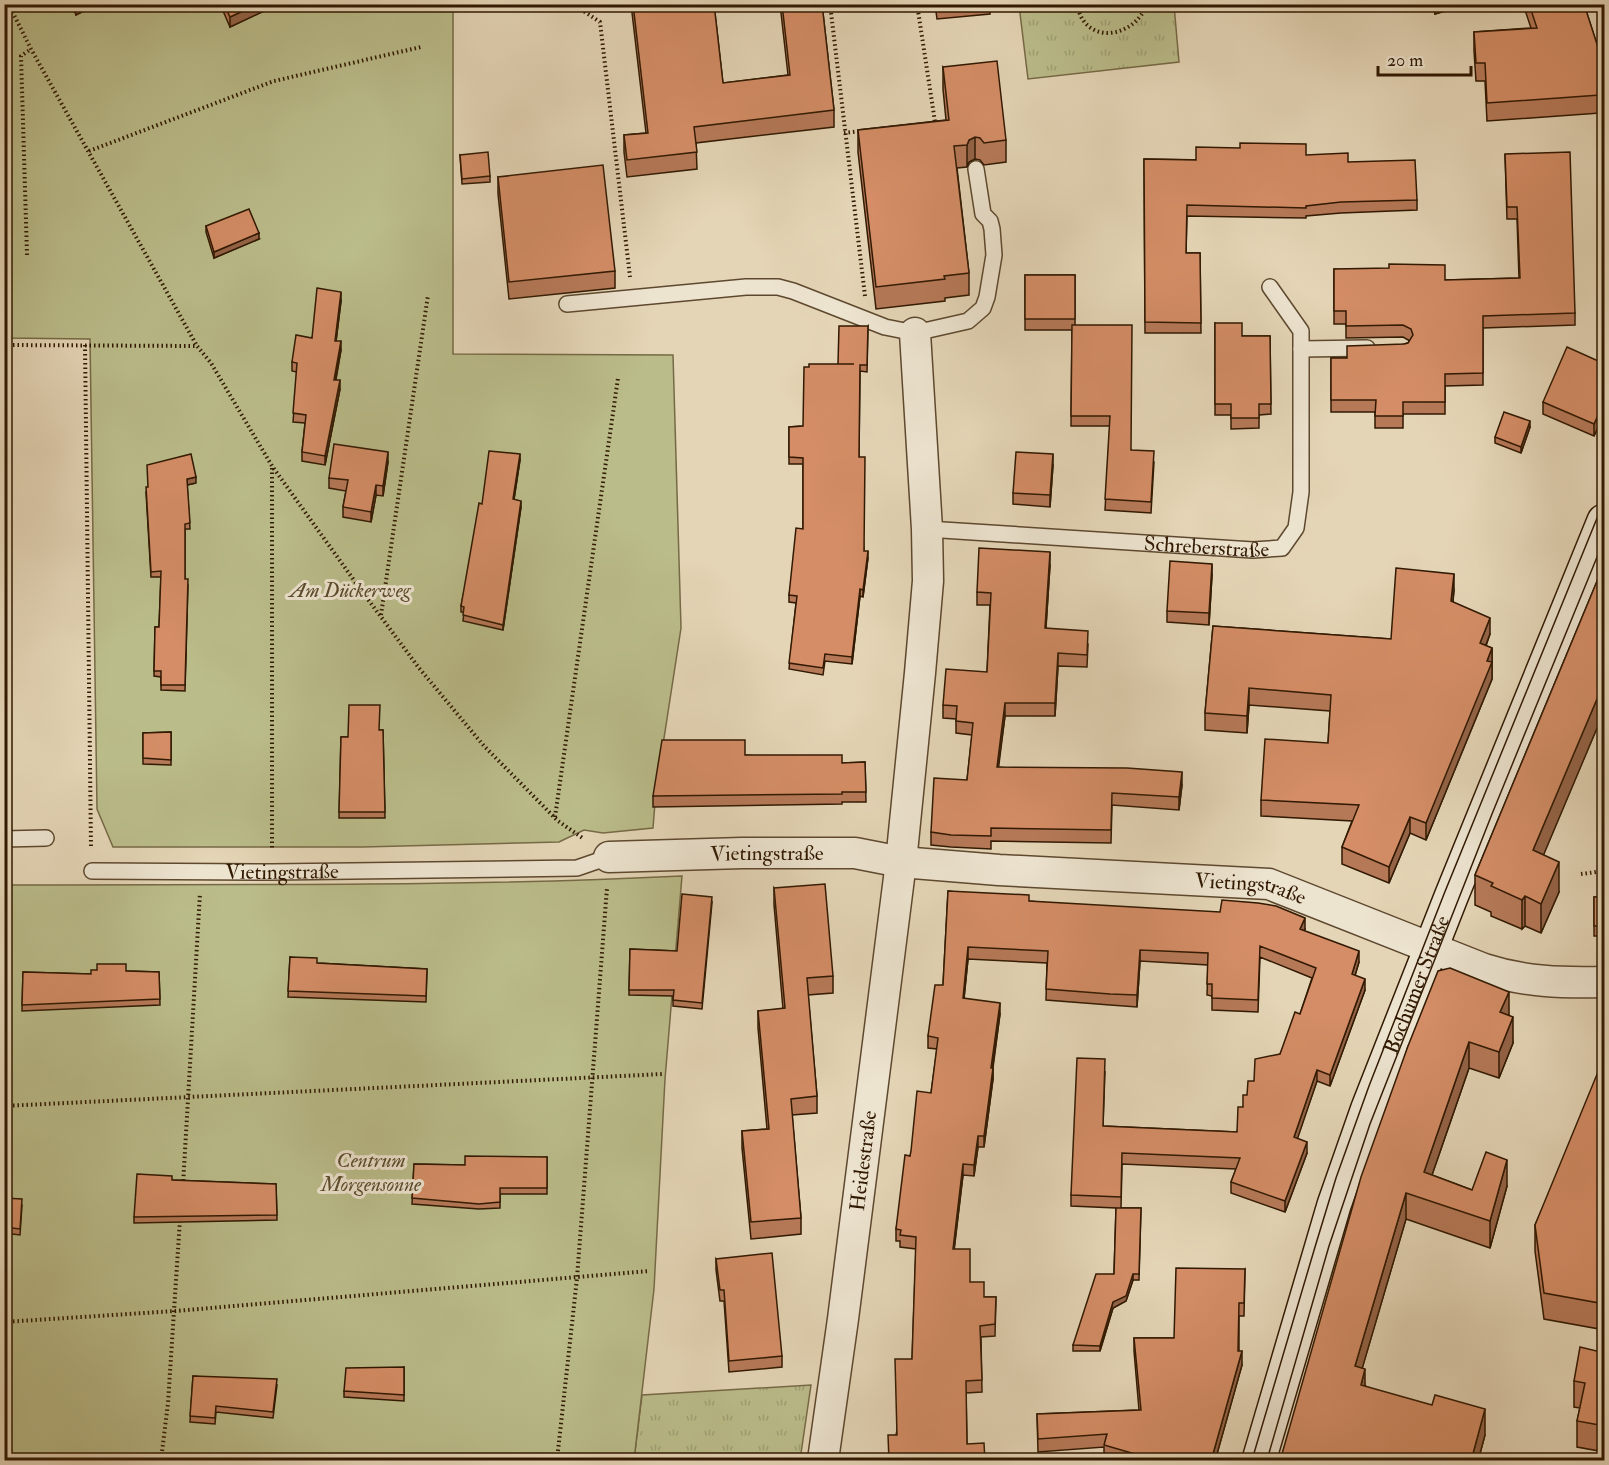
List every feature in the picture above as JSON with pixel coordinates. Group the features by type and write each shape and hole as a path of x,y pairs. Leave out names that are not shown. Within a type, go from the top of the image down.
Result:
{"main road":[{"name":"Bochumer Straße","path":"1259,1461 1352,1151 1431,947 1605,521"}],"street":[{"path":"901,862 928,581 915,333"},
{"name":"Vietingstraße","path":"609,857 742,853 855,853 901,862 999,870 1269,884 1484,969 1517,978 1553,982 1605,982"},
{"name":"Heidestraße","path":"823,1461 901,862"}],"lane":[{"path":"567,304 746,287 778,288 793,291 885,327 915,333 969,321 983,308 994,255 992,229 990,221 983,214 976,169"},
{"name":"Schreberstraße","path":"927,529 1242,549 1282,548 1296,528 1301,492 1301,331 1270,287"},
{"path":"1301,349 1380,348"},
{"path":"4,839 46,838"},
{"name":"Vietingstraße","path":"92,871 272,872 577,868 609,857"}],"path":[{"path":"523,4 523,9 566,4"},
{"path":"573,4 600,22 633,298"},
{"path":"830,4 868,320"},
{"path":"917,4 935,122 924,124"},
{"path":"1077,4 1079,15 1084,23 1103,34 1120,32 1131,26 1140,18 1147,4"},
{"path":"4,11 12,10 197,346 211,363 272,466 419,668 484,746 555,818 609,857 577,1278 556,1461"},
{"path":"89,151 274,81 422,47"},
{"path":"27,255 21,56 32,49"},
{"path":"844,134 867,131"},
{"path":"381,616 428,295"},
{"path":"4,345 197,346"},
{"path":"85,345 92,871"},
{"path":"555,818 618,378"},
{"path":"272,466 272,872"},
{"path":"1581,874 1605,871"},
{"path":"182,1192 201,872"},
{"path":"4,1106 663,1074"},
{"path":"160,1461 168,1403 181,1216"},
{"path":"4,1322 175,1311 649,1271"}],"green space":[{"name":"Am Dückerweg","path":"5,5 453,5 453,354 673,355 681,628 656,790 653,828 603,833 584,830 559,842 363,847 113,847 97,809 90,339 5,338"},
{"path":"1019,5 1174,5 1179,62 1028,79"},
{"name":"Centrum Morgensonne","path":"682,876 665,1079 654,1289 634,1460 5,1460 4,895 11,885 431,883"},
{"path":"811,1385 800,1460 634,1460 642,1395"}],"building":[{"path":"74,4 85,4 76,9"},
{"path":"224,4 258,4 230,17"},
{"path":"633,4 714,4 723,83 790,75 782,4 822,4 834,110 694,127 697,152 627,160 624,135 648,133"},
{"path":"1529,4 1584,4 1605,69 1605,90 1600,95 1487,103 1485,63 1476,63 1474,32 1537,28"},
{"path":"997,61 1006,140 984,143 980,138 975,137 969,140 967,145 954,146 969,273 944,276 945,279 876,287 858,130 949,120 943,67"},
{"path":"1240,143 1306,144 1306,155 1348,153 1348,162 1415,160 1417,200 1341,202 1306,206 1306,208 1187,205 1186,253 1200,253 1201,323 1145,322 1144,159 1196,160 1196,147 1240,148"},
{"path":"488,152 490,176 462,179 460,155"},
{"path":"1570,152 1575,313 1483,316 1483,373 1445,374 1445,402 1403,402 1403,416 1375,416 1376,400 1331,400 1331,358 1347,358 1347,346 1404,344 1408,343 1413,335 1411,329 1403,325 1346,326 1346,311 1334,311 1334,269 1389,268 1389,264 1445,265 1445,280 1520,278 1517,207 1507,207 1505,154"},
{"path":"603,165 615,271 509,282 498,177"},
{"path":"249,209 259,233 214,252 206,226"},
{"path":"1025,275 1075,275 1075,319 1025,319"},
{"path":"317,288 341,292 335,341 341,341 334,380 340,380 325,456 302,452 306,415 293,413 297,363 292,362 296,335 312,338"},
{"path":"1215,323 1242,323 1242,336 1270,336 1271,404 1259,404 1259,418 1231,418 1231,404 1215,404"},
{"path":"1072,325 1132,325 1131,450 1154,451 1151,502 1105,499 1110,416 1071,416"},
{"path":"839,326 868,326 867,365 860,365 859,457 865,457 864,551 868,551 863,590 860,589 852,657 825,654 823,668 789,663 797,596 789,595 796,528 803,529 803,458 789,457 789,427 803,426 804,367 809,367 809,364 838,364"},
{"path":"1567,347 1605,364 1605,400 1594,424 1543,402"},
{"path":"1504,412 1530,421 1521,447 1495,437"},
{"path":"334,444 388,452 383,486 376,485 371,512 343,507 348,480 329,478"},
{"path":"489,451 520,454 513,499 521,501 503,625 463,615 464,607 461,606 479,503 482,504"},
{"path":"1016,452 1053,454 1050,495 1013,493"},
{"path":"191,454 196,477 187,479 190,523 185,524 185,579 188,579 185,685 161,685 161,671 154,671 155,627 159,627 161,571 151,572 146,487 148,487 147,465"},
{"path":"979,548 1050,552 1045,628 1088,631 1087,655 1058,653 1055,703 1005,703 997,767 1127,768 1182,772 1179,797 1112,793 1111,830 991,828 991,836 931,832 934,778 967,780 973,723 956,721 957,706 943,705 946,669 987,672 991,593 977,592"},
{"path":"1170,561 1212,564 1209,613 1167,611"},
{"path":"1605,562 1605,680 1533,850 1559,862 1541,904 1525,896 1522,900 1491,886 1493,883 1475,875"},
{"path":"1396,568 1454,574 1451,601 1490,618 1480,643 1492,648 1487,661 1492,662 1426,823 1410,817 1389,867 1342,847 1359,805 1261,800 1265,739 1328,743 1331,695 1249,688 1247,716 1205,713 1213,626 1391,639"},
{"path":"349,705 380,705 379,730 383,730 385,812 339,812 341,737 348,737"},
{"path":"171,732 171,760 143,758 143,733"},
{"path":"662,740 745,740 745,755 842,755 842,763 865,762 866,792 653,796"},
{"path":"825,884 833,976 807,978 817,1096 791,1099 801,1218 751,1222 742,1131 769,1129 758,1011 785,1008 774,888"},
{"path":"948,891 1029,895 1029,901 1220,912 1222,900 1276,906 1305,918 1300,929 1359,951 1352,974 1365,979 1330,1075 1317,1070 1294,1137 1307,1142 1285,1201 1231,1182 1240,1158 1122,1153 1121,1197 1071,1195 1077,1058 1105,1059 1103,1126 1237,1132 1238,1107 1243,1107 1243,1095 1247,1095 1248,1081 1254,1081 1255,1059 1280,1054 1295,1012 1300,1014 1316,968 1260,946 1258,1000 1212,998 1212,984 1207,984 1208,953 1140,950 1137,995 1110,994 1046,989 1048,951 968,947 963,998 1000,1003 984,1136 978,1136 974,1165 963,1164 953,1249 970,1249 970,1282 984,1282 984,1297 996,1297 995,1324 980,1326 982,1380 966,1381 967,1444 984,1443 985,1461 889,1461 888,1435 897,1435 895,1359 912,1359 916,1237 900,1235 901,1230 896,1229 905,1155 910,1156 911,1151 917,1091 931,1093 938,1038 928,1036 935,985 943,985"},
{"path":"682,894 712,897 702,1003 673,1000 674,990 629,990 630,949 677,951"},
{"path":"1594,897 1605,897 1605,926 1594,926"},
{"path":"290,957 317,958 317,963 427,969 426,996 288,991"},
{"path":"97,964 126,964 126,971 159,972 160,999 22,1005 23,972 91,974 91,970 97,970"},
{"path":"1450,968 1509,992 1500,1012 1513,1017 1499,1052 1469,1042 1424,1172 1472,1190 1486,1152 1507,1160 1490,1221 1406,1193 1355,1366 1365,1369 1361,1385 1432,1405 1435,1395 1485,1409 1471,1461 1280,1461 1361,1177 1408,1046 1438,971"},
{"path":"1600,1067 1605,1068 1605,1304 1544,1293 1535,1225"},
{"path":"465,1156 547,1157 547,1188 500,1188 500,1202 479,1204 412,1198 414,1164 465,1165"},
{"path":"137,1174 172,1176 172,1180 276,1184 277,1215 134,1217"},
{"path":"4,1198 22,1199 20,1229 4,1227"},
{"path":"1116,1208 1141,1208 1139,1274 1133,1274 1126,1296 1113,1302 1100,1346 1073,1345 1096,1274 1114,1274"},
{"path":"772,1253 782,1356 729,1361 724,1290 720,1290 716,1259"},
{"path":"1176,1268 1245,1269 1244,1303 1239,1303 1238,1351 1242,1351 1211,1461 1139,1461 1140,1458 1134,1456 1135,1454 1104,1445 1107,1434 1038,1439 1037,1414 1141,1410 1134,1338 1174,1338"},
{"path":"1580,1347 1605,1353 1605,1426 1577,1421 1585,1383 1574,1381"},
{"path":"404,1367 404,1395 344,1391 346,1368"},
{"path":"193,1376 277,1379 273,1412 216,1406 215,1418 190,1416"}],"tram line":[{"path":"1252,1460 1336,1178 1369,1086 1444,894 1604,501"},
{"path":"1267,1460 1329,1246 1370,1124 1492,814 1604,540"}]}
